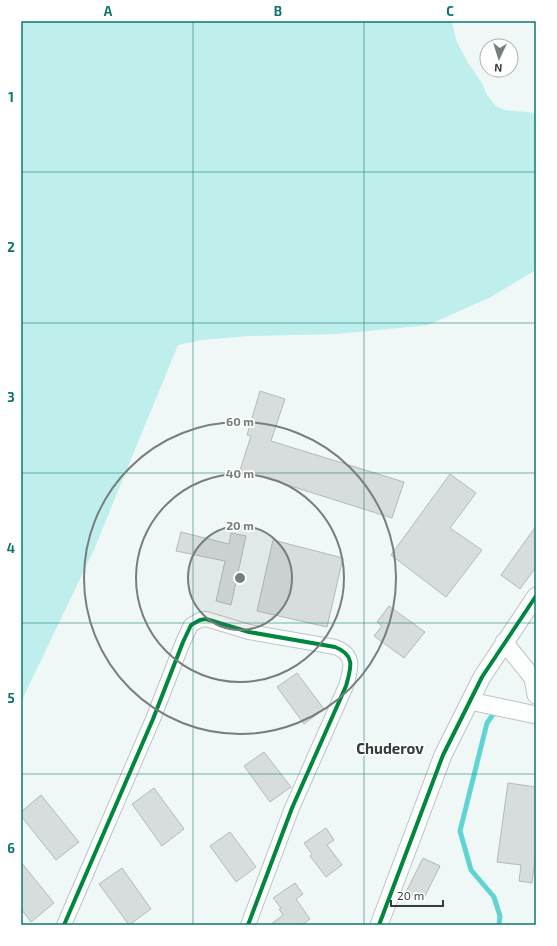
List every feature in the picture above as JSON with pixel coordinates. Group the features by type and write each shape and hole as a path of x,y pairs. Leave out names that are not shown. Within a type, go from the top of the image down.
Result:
{"street":[{"path":"380,925 443,755 478,703 482,677 536,596"},
{"path":"64,925 153,719 183,642 191,625 200,620 206,619 249,632 335,647 344,650 349,658 351,668 346,686 292,808 248,925"},
{"path":"504,642 534,678 536,695"},
{"path":"478,703 536,715"}],"shaded area":[{"path":"21,21 452,21 456,40 467,61 482,83 487,95 496,106 505,110 536,113 536,270 491,297 428,325 338,334 250,336 202,340 178,345 93,552 21,702"}],"building":[{"path":"260,391 285,399 271,441 404,482 392,518 240,470 251,436 247,435"},
{"path":"450,474 476,493 450,528 482,550 446,597 391,555"},
{"path":"536,526 536,567 520,589 501,575"},
{"path":"181,532 229,544 231,533 246,536 231,605 216,601 225,561 176,551"},
{"path":"273,540 343,558 327,627 257,611"},
{"path":"389,606 425,632 404,658 374,636 382,626 377,622"},
{"path":"297,673 324,709 304,724 277,687"},
{"path":"264,752 291,787 270,802 244,766"},
{"path":"508,783 536,787 536,851 532,883 519,881 521,865 497,862"},
{"path":"154,788 184,829 162,846 132,804"},
{"path":"41,795 79,842 56,860 21,816 21,812"},
{"path":"326,828 334,840 327,845 342,865 326,877 310,856 312,854 304,843"},
{"path":"230,832 256,867 236,882 210,846"},
{"path":"423,858 440,866 423,900 406,892"},
{"path":"21,862 54,903 31,922 21,909"},
{"path":"122,868 151,909 129,925 99,884"},
{"path":"295,883 303,894 296,899 310,919 302,925 270,925 283,915 279,909 281,908 273,898"}],"waterway":[{"path":"494,713 487,723 460,831 471,870 494,897 500,916 499,925"}],"cycle path":[{"path":"379,925 443,755 482,677 536,596"},
{"path":"64,925 153,719 183,642 191,625 200,620 206,619 249,632 335,647 342,650 346,654 350,663 346,686 292,808 248,925"}],"district":[{"name":"Chuderov","path":"390,749"}]}
